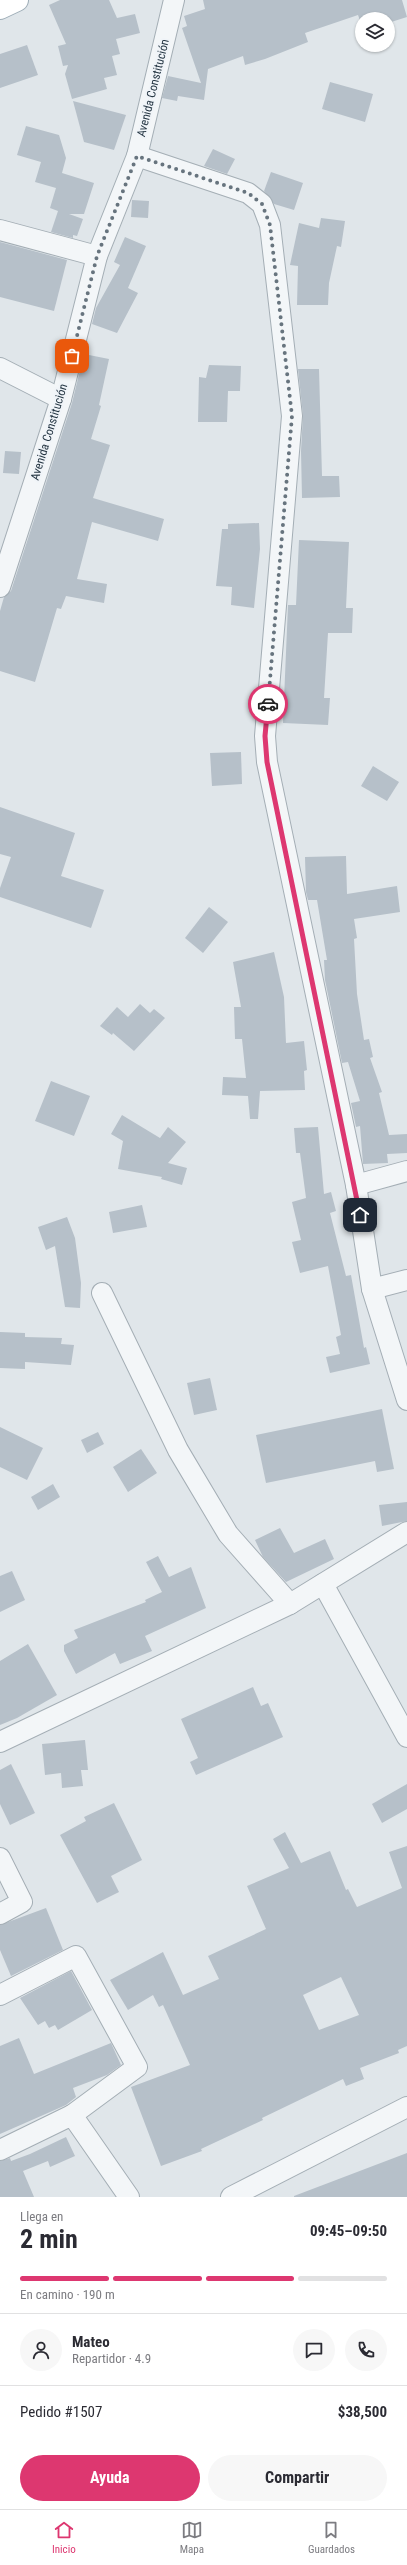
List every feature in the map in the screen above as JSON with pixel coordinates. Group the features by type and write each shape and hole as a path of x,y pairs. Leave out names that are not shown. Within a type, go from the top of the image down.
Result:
{"main road":[{"path":"0,8 17,0"}],"street":[{"name":"Avenida Constitución","path":"0,587 61,399 97,256 137,156 174,0"},
{"path":"137,156 248,193 262,204 270,225 292,416 265,736 267,762 356,1185 372,1290 400,1357 407,1400"},
{"path":"0,230 97,256"},
{"path":"0,368 61,399"},
{"path":"356,1185 407,1172"},
{"path":"372,1290 407,1280"},
{"path":"102,1293 178,1450 225,1528 290,1604"},
{"path":"0,1742 290,1604 407,1532"},
{"path":"323,1584 407,1737"},
{"path":"0,1858 22,1902 0,1914"},
{"path":"0,1995 76,1956 137,2067 72,2115 0,2150"},
{"path":"232,2197 407,2108"},
{"path":"72,2115 129,2197"}],"building":[{"path":"60,0 109,0 117,18 135,14 140,33 116,39 120,54 112,56 117,75 104,78 107,89 72,99 65,74 68,65 63,66 58,46 66,44 49,5"},
{"path":"203,0 402,0 407,17 395,21 395,12 355,12 355,16 305,33 308,42 265,59 245,65 243,56 208,69 204,100 178,96 177,101 162,98 168,76 201,83 182,28 187,26 184,16 205,9"},
{"path":"27,45 38,75 0,88 0,54"},
{"path":"330,82 373,94 365,122 322,109"},
{"path":"73,101 126,115 114,150 84,142"},
{"path":"26,126 59,135 66,158 62,173 94,183 84,214 69,214 83,219 77,236 73,235 73,238 51,232 58,211 50,208 56,188 35,182 41,162 17,155"},
{"path":"213,149 235,159 227,174 204,166"},
{"path":"271,172 303,183 294,210 274,204 264,191"},
{"path":"132,200 149,201 148,218 131,217"},
{"path":"321,218 345,221 341,247 337,246 329,283 328,305 297,305 298,266 290,265 299,223 319,228"},
{"path":"125,237 146,246 128,288 138,293 117,333 92,324 96,308 120,265 114,262"},
{"path":"0,242 67,260 54,311 0,297"},
{"path":"84,354 109,359 99,405 101,406 91,439 110,445 93,498 164,519 158,541 92,522 77,579 107,584 104,603 66,596 61,609 57,608 35,682 0,671 0,611 4,597 11,591 72,403"},
{"path":"209,365 241,366 240,391 228,391 227,422 198,422 199,377 206,378"},
{"path":"298,369 319,369 322,476 339,476 340,497 302,498 301,451 303,415"},
{"path":"5,451 21,452 19,474 3,473"},
{"path":"259,523 260,549 254,608 231,605 232,587 216,586 222,529 228,529 228,524"},
{"path":"299,540 349,542 346,608 353,608 352,633 328,633 324,698 330,698 328,725 283,723 288,605 296,605"},
{"path":"241,752 242,784 212,786 210,753"},
{"path":"373,766 399,782 387,801 361,786"},
{"path":"0,807 75,833 61,876 104,890 91,928 0,897 0,888 11,857 0,854"},
{"path":"346,856 347,894 397,886 400,912 354,919 357,938 354,939 357,994 364,1040 369,1039 373,1057 370,1058 382,1092 379,1093 389,1135 407,1134 407,1153 387,1154 388,1163 363,1164 360,1126 356,1127 351,1103 360,1101 348,1062 342,1063 325,980 324,960 327,960 317,900 308,900 306,892 305,857"},
{"path":"209,907 228,922 203,953 185,938"},
{"path":"274,952 284,997 286,1043 304,1041 307,1070 304,1071 305,1090 260,1091 258,1119 250,1119 248,1096 222,1095 223,1077 246,1078 242,1039 235,1039 234,1007 241,1007 233,962"},
{"path":"140,1004 150,1013 154,1009 165,1018 134,1051 113,1033 112,1035 100,1026 117,1007 128,1017"},
{"path":"51,1081 90,1096 74,1136 35,1121"},
{"path":"122,1115 160,1138 168,1127 186,1142 168,1163 187,1168 182,1185 161,1179 162,1177 118,1169 123,1141 111,1134"},
{"path":"318,1127 324,1194 331,1192 336,1211 330,1213 346,1276 351,1275 364,1348 366,1347 370,1364 330,1373 326,1357 340,1354 336,1337 341,1335 328,1266 300,1273 292,1242 301,1240 292,1202 306,1198 300,1153 296,1153 294,1128"},
{"path":"142,1205 147,1227 113,1233 109,1212"},
{"path":"67,1217 75,1238 81,1283 80,1308 65,1307 55,1246 46,1250 38,1227"},
{"path":"0,1332 25,1333 25,1337 62,1338 61,1344 74,1345 71,1365 25,1362 25,1369 0,1368"},
{"path":"210,1378 217,1410 194,1415 187,1383"},
{"path":"382,1409 394,1469 377,1472 375,1461 266,1483 256,1435"},
{"path":"0,1427 43,1448 27,1480 0,1467"},
{"path":"98,1432 104,1444 87,1453 81,1440"},
{"path":"141,1449 157,1473 128,1492 113,1467"},
{"path":"53,1484 60,1497 38,1510 31,1497"},
{"path":"407,1502 407,1521 382,1526 379,1505"},
{"path":"280,1528 294,1553 325,1539 334,1559 286,1582 263,1557 255,1540"},
{"path":"158,1556 169,1577 191,1567 206,1608 145,1636 152,1651 120,1664 115,1653 76,1674 64,1651 64,1645 78,1638 74,1630 146,1602 145,1600 162,1592 146,1562"},
{"path":"12,1571 25,1600 0,1612 0,1576"},
{"path":"28,1644 57,1695 17,1718 0,1725 0,1661"},
{"path":"253,1687 261,1706 268,1703 283,1737 196,1775 190,1762 198,1758 181,1719"},
{"path":"85,1740 88,1770 81,1770 83,1786 62,1788 61,1773 45,1775 42,1744"},
{"path":"11,1764 35,1813 10,1825 0,1804 0,1770"},
{"path":"407,1784 407,1809 382,1823 372,1804"},
{"path":"114,1803 142,1860 111,1876 119,1892 97,1903 60,1835 86,1821 84,1817"},
{"path":"285,1832 301,1863 330,1851 346,1890 348,1889 357,1907 402,1888 389,1852 407,1846 407,2046 398,2050 399,2053 360,2068 364,2079 346,2086 343,2079 262,2118 263,2120 201,2149 202,2151 161,2166 131,2087 190,2065 163,2005 159,2007 153,1995 128,2010 110,1980 163,1952 183,1995 219,1979 208,1956 266,1929 247,1886 289,1868 273,1839","holes":["341,1977 359,2015 319,2030 303,1995"]},
{"path":"46,1908 63,1950 11,1976 0,1950 0,1925"},
{"path":"71,1971 92,2010 58,2030 55,2025 49,2028 45,2021 38,2025 20,1998"},
{"path":"19,2038 34,2074 111,2043 121,2065 107,2075 73,2088 76,2097 66,2105 0,2134 0,2046"},
{"path":"66,2137 75,2156 50,2167 48,2161 23,2171 34,2197 0,2197 0,2161 10,2158 11,2161"},
{"path":"407,2153 407,2197 294,2197 294,2196"}],"way so far":[{"path":"72,356 97,256 137,156 248,193 262,204 270,225 292,416 268,704"}],"route":[{"path":"268,704 265,736 267,762 356,1185 360,1215"}]}
